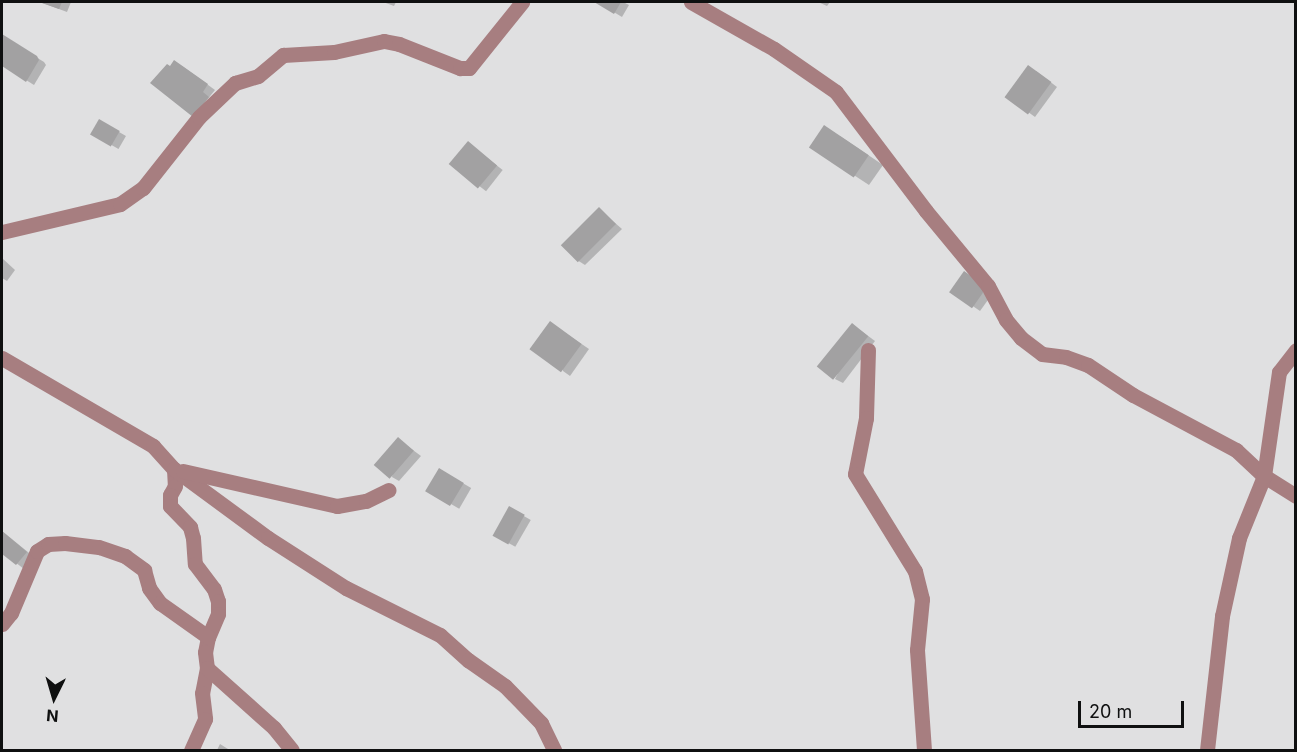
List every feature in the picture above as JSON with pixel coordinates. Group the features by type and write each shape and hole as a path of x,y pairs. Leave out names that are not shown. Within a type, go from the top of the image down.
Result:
{"street":[{"path":"2,232 120,204 143,188 200,117 236,83 258,76 283,55 334,52 384,41 399,44 460,68 469,68 522,2"},
{"path":"691,2 774,50 836,92 926,211 988,286 1006,320 1021,338 1042,354 1066,357 1088,365 1132,395 1236,450 1264,476 1296,496"},
{"path":"868,350 866,418 855,474 915,571 922,599 917,650 924,750"},
{"path":"1207,750 1222,616 1239,538 1264,476 1279,372 1296,350"},
{"path":"2,358 153,446 174,469 268,538 346,588 440,635 468,660 505,686 541,723 554,750"},
{"path":"174,469 337,506 366,501 389,490"},
{"path":"174,469 175,486 170,495 170,506 189,527 193,538 195,564 214,589 218,602 218,614 208,637 207,668 202,693 205,718 191,750"},
{"path":"2,624 11,614 38,551 48,544 65,543 99,547 125,556 144,570 149,588 160,603 208,637"},
{"path":"207,668 274,728 292,750"}],"building":[{"path":"39,2 62,2 59,9"},
{"path":"594,2 621,2 614,14"},
{"path":"2,34 37,56 39,60 26,82 2,66"},
{"path":"174,60 208,84 203,92 209,97 193,117 150,83 167,64 170,66"},
{"path":"1028,65 1051,82 1028,114 1004,97"},
{"path":"99,119 120,131 111,147 90,135"},
{"path":"824,125 869,155 854,178 809,147"},
{"path":"468,141 497,165 478,188 449,164"},
{"path":"599,207 616,224 578,262 561,245"},
{"path":"964,271 987,287 972,308 949,292"},
{"path":"550,321 582,344 561,372 529,349"},
{"path":"852,323 868,336 833,380 817,367"},
{"path":"398,437 414,451 390,479 374,465"},
{"path":"439,468 464,483 450,506 425,491"},
{"path":"509,506 525,515 508,544 493,536"},
{"path":"2,531 27,552 16,565 2,554"}]}
